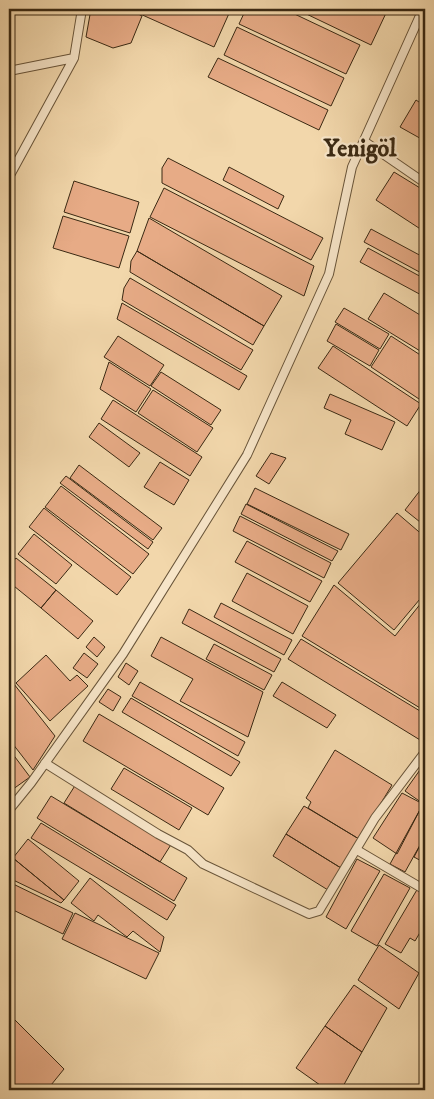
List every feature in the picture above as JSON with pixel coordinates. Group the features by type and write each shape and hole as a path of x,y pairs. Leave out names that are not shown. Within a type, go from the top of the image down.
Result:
{"street":[{"path":"9,178 74,58 82,9"},
{"path":"9,810 123,654 247,455 329,274 352,167 423,9"},
{"path":"9,71 74,58"},
{"path":"364,141 425,183"},
{"path":"45,763 158,834 188,850 203,864 309,914 319,911 392,794 425,752"},
{"path":"357,850 425,890"}],"building":[{"path":"91,9 129,9 142,16 131,43 113,48 86,37"},
{"path":"129,9 231,9 214,47"},
{"path":"246,9 284,9 360,45 346,74 239,24"},
{"path":"296,9 382,9 387,11 371,45"},
{"path":"237,27 344,78 331,106 224,55"},
{"path":"218,58 328,110 319,130 208,77"},
{"path":"416,100 425,106 425,141 400,127"},
{"path":"168,158 323,238 311,260 162,183 162,168"},
{"path":"229,167 284,196 278,209 223,180"},
{"path":"394,172 425,191 425,232 376,200"},
{"path":"74,181 139,202 130,233 64,212"},
{"path":"164,188 314,266 304,296 150,217"},
{"path":"63,216 129,236 119,268 53,248"},
{"path":"149,218 282,296 264,326 137,251"},
{"path":"371,229 425,258 425,275 364,242"},
{"path":"368,248 425,279 425,297 360,262"},
{"path":"137,251 264,326 253,345 130,272 131,261"},
{"path":"130,278 253,350 241,370 122,300 124,288"},
{"path":"384,293 425,318 425,354 368,319"},
{"path":"122,303 247,376 239,390 117,319"},
{"path":"344,308 389,334 380,349 335,322"},
{"path":"336,324 379,350 370,366 327,341"},
{"path":"118,336 164,365 150,386 104,357"},
{"path":"391,336 425,358 425,403 371,367"},
{"path":"333,346 421,404 407,426 318,368"},
{"path":"109,362 151,389 136,412 100,389"},
{"path":"161,372 221,410 211,425 151,386"},
{"path":"153,390 213,428 197,452 138,413"},
{"path":"330,394 395,422 382,450 345,434 351,420 324,408"},
{"path":"113,400 202,457 190,476 101,419"},
{"path":"99,423 140,453 129,467 89,437"},
{"path":"271,453 286,458 269,484 256,476"},
{"path":"160,462 189,480 174,505 144,487"},
{"path":"79,465 162,528 153,540 70,478"},
{"path":"66,476 153,542 148,549 60,483"},
{"path":"425,484 425,526 405,510"},
{"path":"61,486 149,554 133,574 45,507"},
{"path":"255,488 349,534 341,550 247,504"},
{"path":"246,504 338,551 332,561 241,514"},
{"path":"44,508 131,577 117,595 29,527"},
{"path":"397,513 425,537 425,593 394,630 338,583"},
{"path":"240,516 331,563 324,578 233,531"},
{"path":"34,534 72,565 56,584 18,554"},
{"path":"247,541 322,581 310,602 235,562"},
{"path":"16,558 56,590 41,608 9,582 9,566"},
{"path":"247,573 308,606 293,634 232,601"},
{"path":"334,585 395,636 425,598 425,711 302,636"},
{"path":"56,590 93,621 78,639 41,608"},
{"path":"221,603 292,640 284,655 214,617"},
{"path":"189,609 281,659 274,672 182,623"},
{"path":"94,637 105,647 97,657 86,647"},
{"path":"161,637 263,692 248,737 180,701 193,679 151,656"},
{"path":"301,639 425,714 425,743 288,659"},
{"path":"214,644 272,675 264,690 206,659"},
{"path":"84,653 98,664 87,678 73,668"},
{"path":"46,655 70,681 77,675 88,686 50,721 16,683"},
{"path":"126,663 138,671 129,685 118,677"},
{"path":"10,679 55,736 33,770 9,739"},
{"path":"140,682 245,742 238,756 132,696"},
{"path":"282,682 336,715 327,728 273,696"},
{"path":"108,689 121,697 113,711 99,702"},
{"path":"131,698 240,762 231,776 122,712"},
{"path":"99,714 224,788 208,815 83,741"},
{"path":"9,749 30,777 9,792"},
{"path":"335,750 392,785 359,839 308,808 311,802 306,798"},
{"path":"422,767 425,770 425,805 405,791"},
{"path":"124,768 192,808 179,830 111,789"},
{"path":"76,784 172,843 160,862 64,803"},
{"path":"402,793 423,804 397,854 373,838"},
{"path":"51,796 187,878 174,901 37,818"},
{"path":"304,806 359,839 341,868 286,834"},
{"path":"422,806 425,808 425,836 405,872 390,864"},
{"path":"41,823 176,905 167,920 31,838"},
{"path":"286,834 341,868 328,890 273,856"},
{"path":"425,836 425,863 414,857"},
{"path":"28,839 79,881 64,900 13,858"},
{"path":"13,858 64,900 61,903 9,878 9,864"},
{"path":"357,859 380,871 346,929 326,917"},
{"path":"384,874 410,888 377,946 351,931"},
{"path":"90,878 164,937 160,952 133,931 127,937 98,915 94,921 71,903"},
{"path":"9,882 73,913 63,934 9,908"},
{"path":"418,888 425,893 425,924 415,941 410,938 401,953 385,944"},
{"path":"75,913 159,953 146,979 62,939"},
{"path":"379,945 419,973 399,1009 358,980"},
{"path":"354,985 387,1008 362,1052 325,1026"},
{"path":"9,1014 64,1069 47,1090 9,1090"},
{"path":"325,1026 362,1052 341,1090 327,1090 296,1068"}],"district":[{"name":"Yenigöl","path":"360,149"}]}
